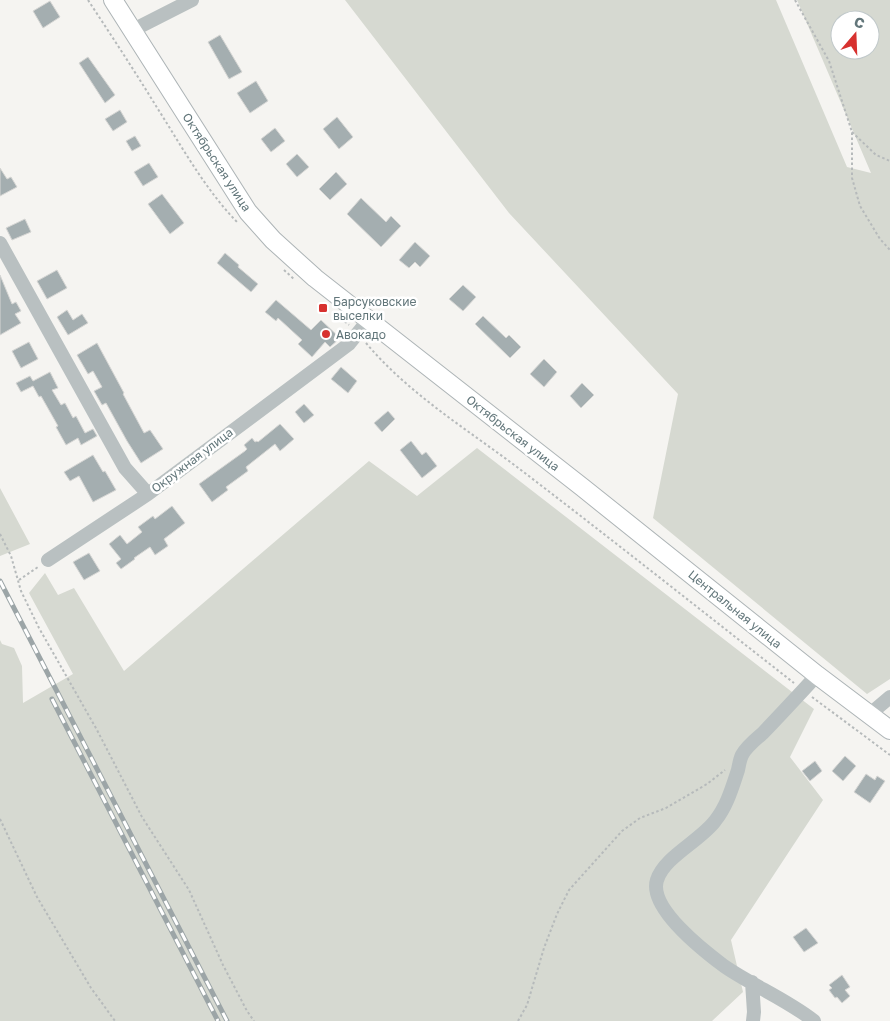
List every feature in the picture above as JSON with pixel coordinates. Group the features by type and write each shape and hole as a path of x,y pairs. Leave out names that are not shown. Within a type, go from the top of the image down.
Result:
{"main road":[{"name":"Октябрьская улица","path":"113,0 248,212 273,240 315,278 363,326 582,487"},
{"name":"Центральная улица","path":"582,487 817,675 890,730"}],"street":[{"path":"133,30 192,0"},
{"name":"Окружная улица","path":"0,242 125,468 148,494 349,344 363,326"},
{"path":"48,560 148,494"},
{"path":"814,1021 793,1005 724,966 699,946 662,906 656,889 658,878 666,865 706,832 720,814 727,802 742,754 817,675"},
{"path":"870,714 890,696"},
{"path":"752,982 753,1021"}],"path":[{"path":"795,0 829,61 852,132 852,178 860,206 880,239 890,250"},
{"path":"852,132 876,155 890,161"},
{"path":"363,326 378,357 420,396 516,467 803,690 890,755"},
{"path":"0,534 11,556 21,591 40,628 97,730 142,817 188,890 247,1011 254,1021"},
{"path":"18,580 48,560"},
{"path":"518,1021 527,1006 544,948 557,914 569,890 622,831 640,818 666,808 707,784 726,769"},
{"path":"0,819 37,897 91,988 115,1021"}],"shaded area":[{"path":"345,0 776,0 847,167 871,173 797,0 890,0 890,679 867,694 653,518 678,394 509,213"},
{"path":"477,448 814,709 790,757 823,800 731,940 743,992 712,1021 0,1021 0,640 2,644 14,648 22,666 23,703 73,674 29,593 45,573 58,595 74,588 124,671 369,461 417,496"},
{"path":"0,488 30,544 0,556"}],"building":[{"path":"50,1 60,17 43,28 33,11"},
{"path":"220,35 242,72 229,79 208,42"},
{"path":"88,57 115,95 105,103 79,63"},
{"path":"256,81 268,101 250,113 237,93"},
{"path":"120,110 127,122 113,131 105,119"},
{"path":"337,117 353,137 339,149 323,129"},
{"path":"275,128 285,141 271,152 261,139"},
{"path":"135,136 141,146 132,151 126,141"},
{"path":"297,154 309,167 297,177 286,164"},
{"path":"149,163 158,177 143,186 134,172"},
{"path":"0,168 7,179 11,177 17,187 0,196"},
{"path":"336,172 347,184 330,200 319,189"},
{"path":"162,194 184,223 170,234 148,204"},
{"path":"361,198 386,222 391,216 401,226 381,247 347,214"},
{"path":"25,219 31,232 12,240 6,228"},
{"path":"415,242 430,256 420,267 415,262 409,268 399,260"},
{"path":"225,253 258,284 251,292 217,263"},
{"path":"57,270 67,288 47,299 37,281"},
{"path":"0,275 12,304 16,302 21,311 15,314 21,323 0,335"},
{"path":"463,285 476,297 463,311 449,299"},
{"path":"276,300 311,330 321,320 340,338 330,347 325,342 312,357 298,344 302,340 278,318 276,321 265,312"},
{"path":"67,310 73,320 82,314 88,323 68,335 57,317"},
{"path":"483,316 506,338 509,335 521,347 510,358 475,324"},
{"path":"29,342 38,359 21,368 12,351"},
{"path":"97,343 144,433 150,430 163,449 141,463 106,403 102,405 94,391 102,387 93,371 88,374 77,355"},
{"path":"544,359 557,372 544,387 530,374"},
{"path":"341,367 357,381 348,393 331,379"},
{"path":"50,372 58,388 52,390 61,405 65,403 73,418 76,416 85,433 93,429 97,436 81,445 78,438 66,445 56,427 58,426 33,386 21,392 16,383 30,376 33,381"},
{"path":"582,383 594,395 581,408 570,396"},
{"path":"304,404 314,415 304,423 295,412"},
{"path":"388,411 395,419 382,432 374,423"},
{"path":"280,424 294,439 280,451 275,444 246,467 248,471 226,487 228,490 212,502 199,484 245,451 247,449 244,445 252,438 255,442 258,442"},
{"path":"411,441 422,455 426,452 437,466 422,478 400,450"},
{"path":"93,455 116,490 93,502 79,476 70,481 64,472"},
{"path":"172,506 185,523 164,539 168,546 155,555 150,547 121,569 116,563 121,559 109,544 120,535 127,544 142,532 138,527 153,516 155,519"},
{"path":"89,553 100,571 84,580 73,562"},
{"path":"845,756 856,766 843,781 832,771"},
{"path":"815,761 822,771 810,781 802,771"},
{"path":"866,774 875,780 877,776 885,781 870,803 854,792"},
{"path":"806,928 818,943 804,952 793,937"},
{"path":"842,975 850,987 845,990 850,996 842,1003 829,990 832,988 829,985"}],"railway":[{"path":"0,581 227,1021"},
{"path":"52,699 218,1021"}],"place":[{"name":"Барсуковские выселки","path":"323,308"},
{"name":"Авокадо","path":"326,334"}]}
